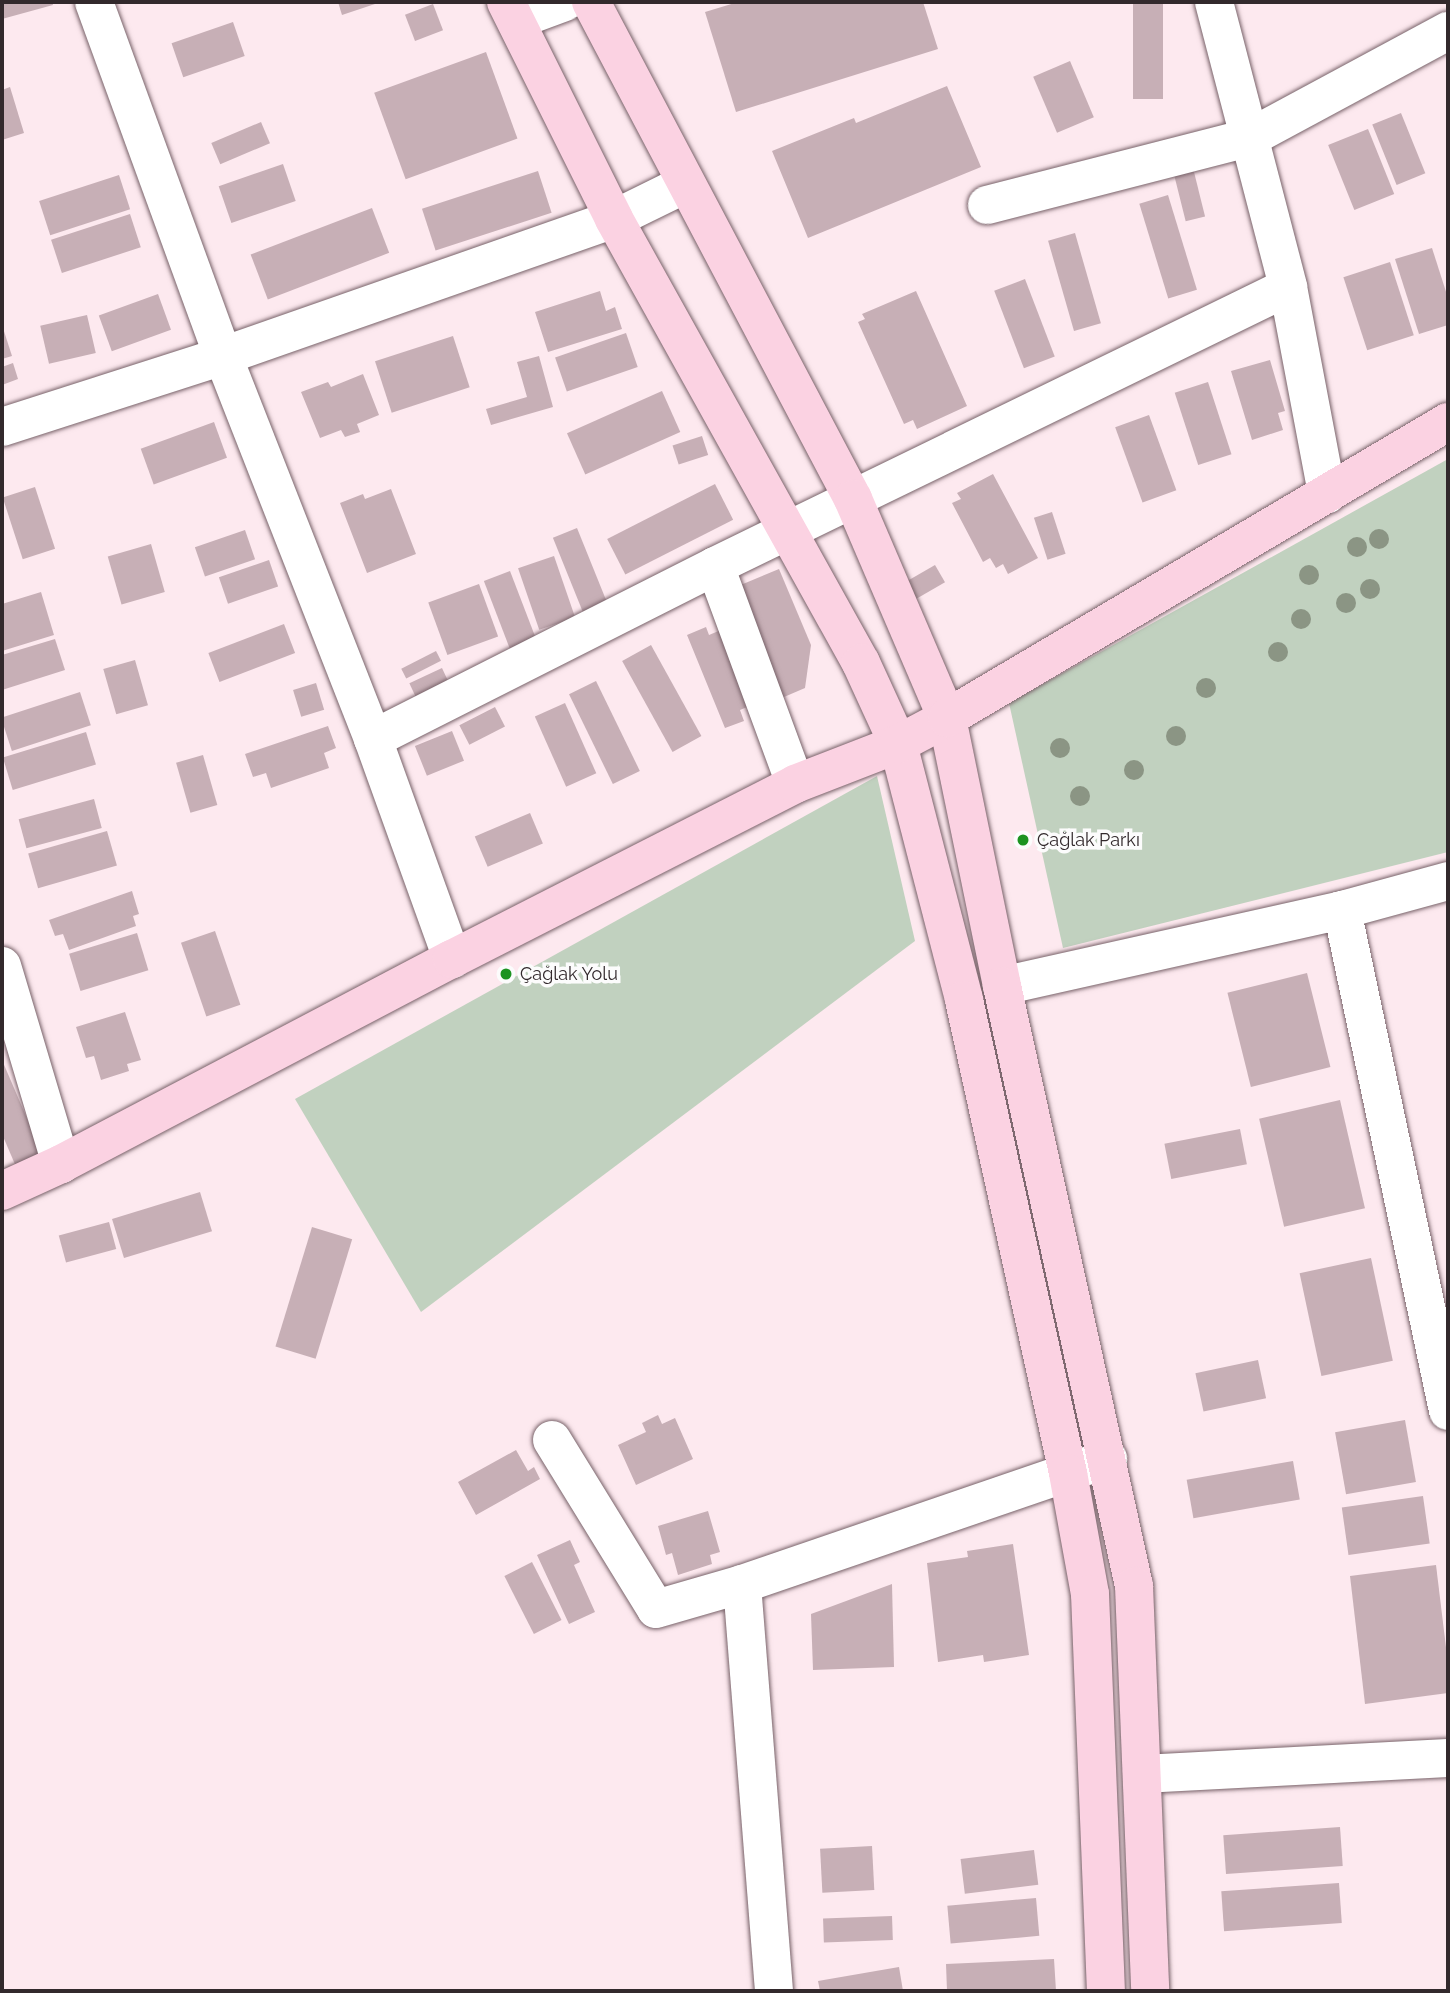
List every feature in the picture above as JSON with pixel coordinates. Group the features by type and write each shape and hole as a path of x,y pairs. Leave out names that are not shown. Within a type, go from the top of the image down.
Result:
{"street":[{"path":"94,2 223,356 373,739 452,959"},
{"path":"565,2 511,11 614,219 786,533 861,663 898,744 964,1000 1068,1473 1090,1594 1107,1991"},
{"path":"591,2 853,499 947,718 1002,986 1134,1586 1150,1991"},
{"path":"1214,2 1251,136 1288,287 1327,494"},
{"path":"987,205 1251,136 1448,31"},
{"path":"2,427 223,356 614,219 685,184"},
{"path":"373,739 715,566 1288,287"},
{"path":"2,1191 61,1164 452,959 795,784 898,744 947,718 1448,422"},
{"path":"715,566 795,784"},
{"path":"1002,986 1342,910 1448,881"},
{"path":"1342,910 1448,1411"},
{"path":"2,966 61,1164"},
{"path":"552,1440 656,1609 742,1584 1108,1459"},
{"path":"742,1584 774,1991"},
{"path":"1142,1774 1448,1758"}],"green space":[{"path":"1448,459 1448,852 1063,948 1009,703"},
{"path":"877,776 915,941 421,1312 295,1099"}],"building":[{"path":"2,2 52,2 53,5 2,19"},
{"path":"338,2 381,2 342,15"},
{"path":"738,2 923,2 938,49 736,112 705,12"},
{"path":"1133,2 1163,2 1163,99 1133,99"},
{"path":"433,4 443,30 415,41 405,15"},
{"path":"233,22 245,56 183,77 172,43"},
{"path":"486,52 517,138 406,179 374,93"},
{"path":"1070,61 1094,117 1057,133 1033,77"},
{"path":"947,86 981,167 808,238 772,151 854,118 856,123"},
{"path":"10,87 24,133 2,140 2,90"},
{"path":"1401,113 1425,173 1397,185 1372,125"},
{"path":"261,122 270,143 220,164 211,143"},
{"path":"1368,129 1394,194 1354,210 1328,145"},
{"path":"283,164 296,201 231,223 219,186"},
{"path":"1192,164 1205,216 1186,221 1173,169"},
{"path":"538,171 552,213 436,251 422,209"},
{"path":"119,175 130,209 50,235 39,201"},
{"path":"1168,195 1197,290 1168,298 1139,204"},
{"path":"372,208 389,253 268,299 251,255"},
{"path":"130,214 141,247 62,273 51,240"},
{"path":"1075,233 1101,323 1074,331 1048,241"},
{"path":"1432,248 1448,298 1448,325 1419,334 1395,259"},
{"path":"1390,262 1414,335 1367,350 1343,277"},
{"path":"1025,279 1055,356 1024,368 994,291"},
{"path":"600,291 606,311 615,307 622,329 548,352 535,312"},
{"path":"916,291 967,406 917,429 913,420 904,424 858,322 865,319 862,314"},
{"path":"158,294 171,330 112,351 99,316"},
{"path":"87,315 96,353 49,364 40,326"},
{"path":"2,325 12,356 2,359"},
{"path":"626,333 638,367 567,391 555,357"},
{"path":"453,336 470,387 392,413 375,361"},
{"path":"539,356 553,407 491,425 486,409 527,397 517,362"},
{"path":"1270,360 1285,411 1278,413 1283,430 1252,440 1231,371"},
{"path":"13,363 18,379 2,385 2,367"},
{"path":"363,374 379,415 357,424 360,432 345,437 341,430 320,438 301,392 328,382 331,387"},
{"path":"1208,382 1231,454 1198,465 1175,393"},
{"path":"662,391 680,432 585,474 567,433"},
{"path":"1149,415 1176,490 1143,502 1115,427"},
{"path":"214,422 227,458 154,484 141,449"},
{"path":"702,436 708,455 679,465 673,446"},
{"path":"993,474 1038,558 1008,574 1003,564 996,568 990,558 983,562 952,503 961,499 957,493"},
{"path":"715,484 733,520 625,575 607,539"},
{"path":"35,487 55,549 23,559 3,498"},
{"path":"391,489 416,554 367,573 340,503 363,494 365,499"},
{"path":"1052,512 1066,554 1048,560 1034,518"},
{"path":"577,528 607,602 583,612 553,538"},
{"path":"245,530 255,559 205,577 195,547"},
{"path":"151,544 165,592 122,604 108,556"},
{"path":"554,556 575,617 539,630 518,568"},
{"path":"269,560 278,586 228,604 219,577"},
{"path":"935,565 945,582 910,602 900,585"},
{"path":"779,569 811,645 805,688 777,700 731,589"},
{"path":"510,571 536,638 510,648 484,581"},
{"path":"479,584 498,637 447,655 428,602"},
{"path":"41,592 54,635 2,651 2,604"},
{"path":"284,624 295,653 219,682 208,653"},
{"path":"706,627 709,635 721,630 752,705 740,710 744,721 725,728 687,635"},
{"path":"55,639 65,670 2,690 2,655"},
{"path":"651,645 701,736 673,752 622,661"},
{"path":"436,651 441,661 406,679 401,669"},
{"path":"135,660 148,705 116,714 103,669"},
{"path":"442,668 451,687 418,702 409,683"},
{"path":"596,681 640,771 613,784 569,694"},
{"path":"316,683 324,710 301,717 293,690"},
{"path":"80,692 91,725 12,751 2,717"},
{"path":"565,703 596,773 566,787 535,716"},
{"path":"495,707 505,727 469,745 459,725"},
{"path":"328,726 336,748 324,753 329,768 271,788 266,773 253,777 245,754"},
{"path":"452,731 464,761 427,776 415,746"},
{"path":"86,732 96,765 13,790 3,757"},
{"path":"203,755 217,805 190,813 176,763"},
{"path":"94,799 102,828 26,848 19,819"},
{"path":"530,813 543,843 488,867 475,836"},
{"path":"107,831 117,866 38,888 28,854"},
{"path":"132,891 139,914 133,916 136,926 69,950 63,934 55,936 49,920"},
{"path":"215,931 240,1005 206,1016 181,943"},
{"path":"137,933 148,970 81,991 69,954"},
{"path":"1307,973 1330,1067 1251,1087 1227,993"},
{"path":"125,1012 141,1060 127,1064 129,1071 101,1080 94,1056 86,1058 76,1027"},
{"path":"2,1060 44,1158 17,1169 2,1134"},
{"path":"1340,1100 1365,1208 1284,1227 1259,1119"},
{"path":"1240,1129 1247,1164 1171,1179 1164,1144"},
{"path":"200,1192 212,1231 124,1258 112,1219"},
{"path":"109,1222 116,1249 66,1263 59,1235"},
{"path":"312,1227 352,1239 316,1359 275,1347"},
{"path":"1371,1258 1393,1361 1321,1376 1300,1273"},
{"path":"1258,1360 1266,1398 1204,1411 1195,1373"},
{"path":"658,1415 662,1424 675,1418 693,1459 636,1485 618,1445 646,1432 642,1423"},
{"path":"1405,1420 1416,1482 1346,1494 1335,1432"},
{"path":"516,1450 528,1471 534,1467 540,1479 476,1515 458,1482"},
{"path":"1293,1461 1300,1499 1193,1518 1187,1480"},
{"path":"1423,1496 1430,1544 1348,1555 1342,1507"},
{"path":"708,1511 720,1552 710,1555 712,1564 678,1575 672,1553 666,1555 658,1526"},
{"path":"570,1540 580,1562 574,1565 595,1612 569,1624 537,1555"},
{"path":"1013,1544 1029,1655 984,1662 983,1655 938,1662 927,1563 968,1557 967,1551"},
{"path":"532,1562 562,1620 534,1634 504,1576"},
{"path":"1436,1565 1448,1664 1448,1693 1365,1704 1350,1576"},
{"path":"892,1584 894,1667 813,1670 811,1614"},
{"path":"1340,1827 1343,1866 1226,1874 1223,1835"},
{"path":"872,1846 874,1890 822,1893 820,1849"},
{"path":"1034,1850 1038,1885 965,1894 961,1859"},
{"path":"1339,1883 1342,1923 1224,1931 1221,1891"},
{"path":"1036,1898 1039,1936 951,1944 947,1906"},
{"path":"892,1916 893,1940 824,1942 823,1918"},
{"path":"1054,1959 1056,1991 947,1991 946,1964"},
{"path":"899,1967 903,1991 820,1991 818,1981"}],"place":[{"name":"Çağlak Parkı","path":"1023,840"},
{"name":"Çağlak Yolu","path":"506,974"}]}
